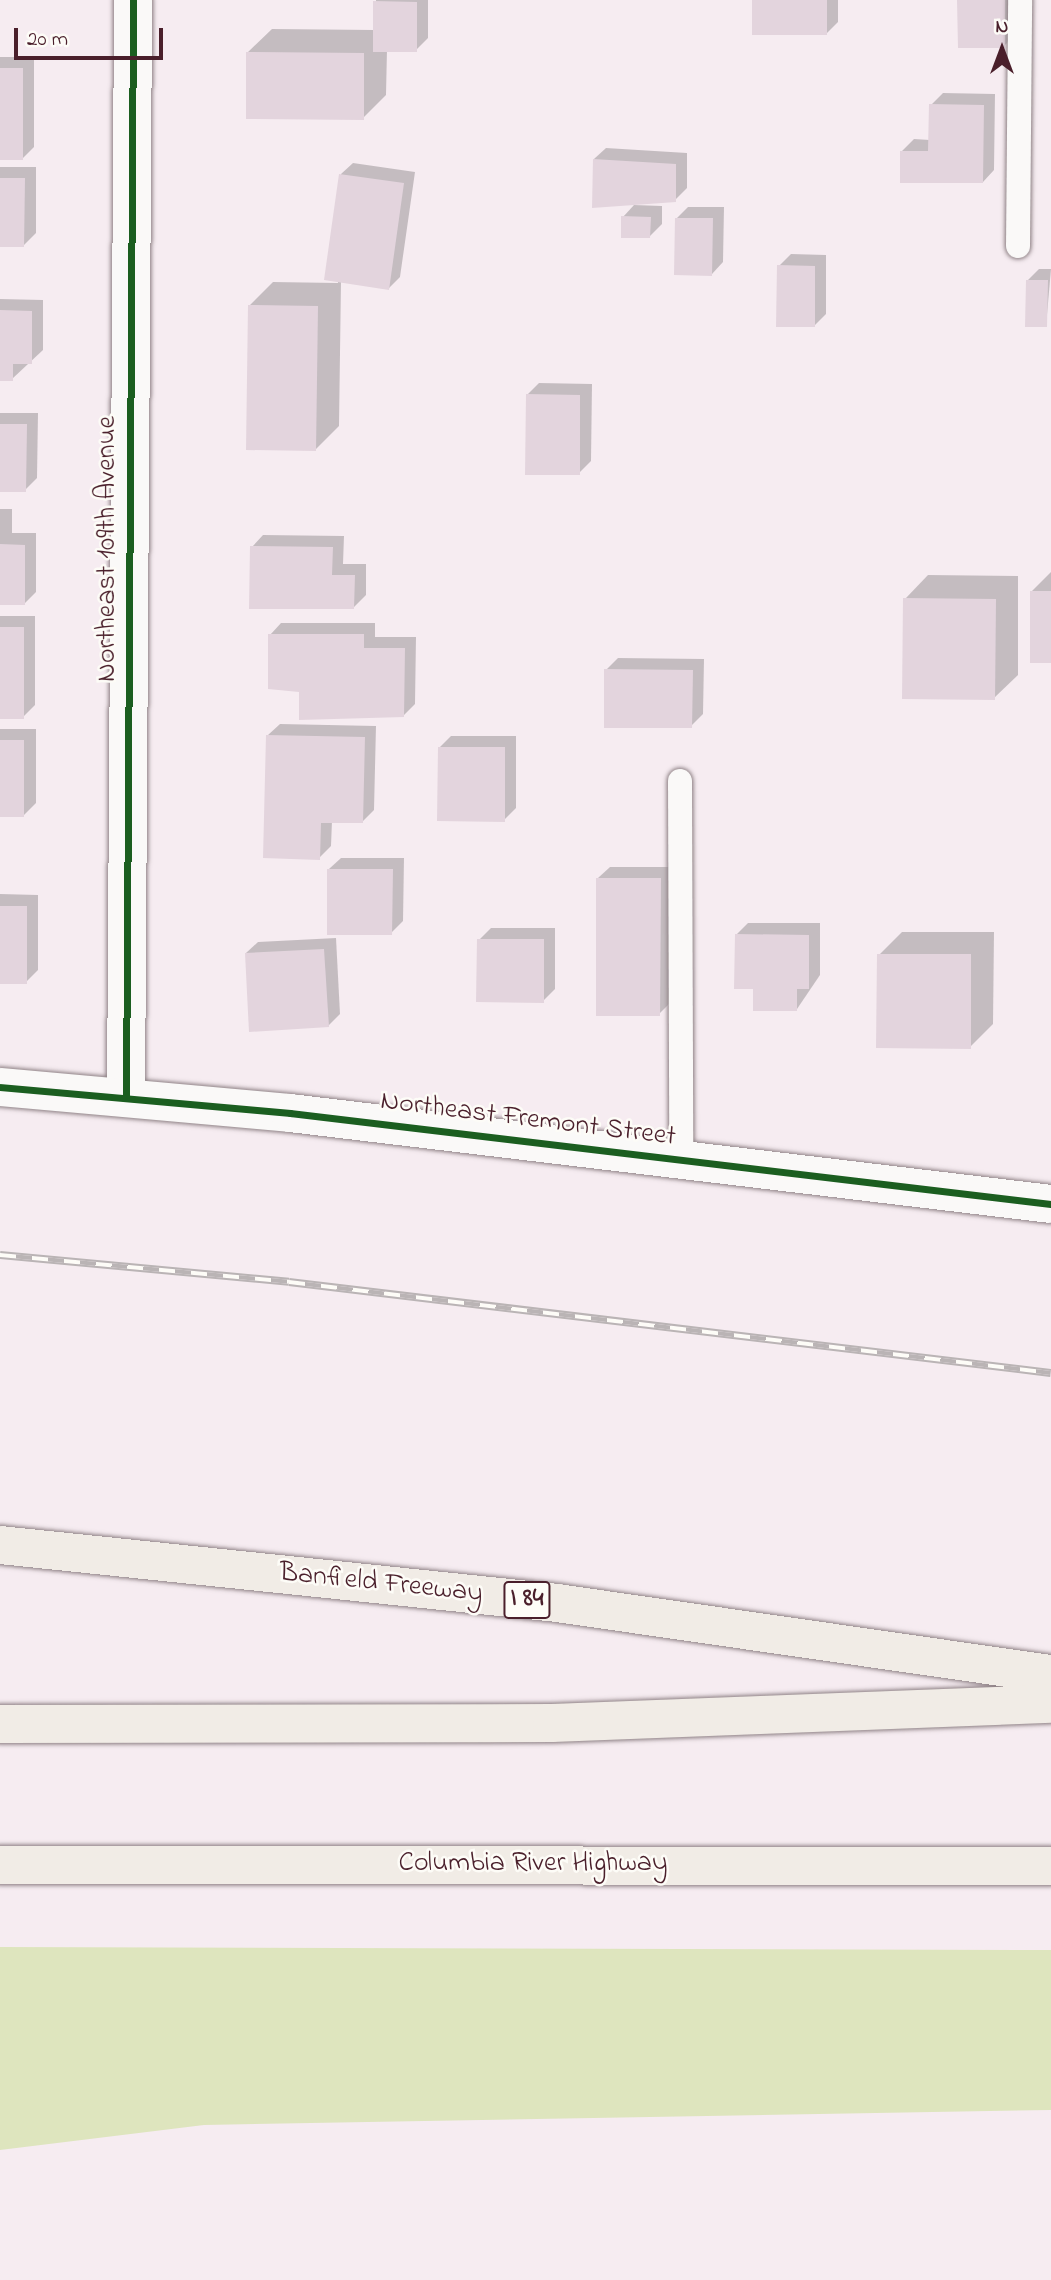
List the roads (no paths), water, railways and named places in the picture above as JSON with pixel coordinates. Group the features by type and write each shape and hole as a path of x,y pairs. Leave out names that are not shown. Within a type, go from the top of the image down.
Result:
{"highway":[{"name":"Banfield Freeway","path":"0,1545 557,1603 1051,1674"},
{"path":"0,1724 552,1724 1051,1703"},
{"name":"Columbia River Highway","path":"5,1865 1051,1866"}],"street":[{"name":"Northeast 109th Avenue","path":"126,1097 133,0"},
{"name":"Northeast Fremont Street","path":"0,1087 126,1097 1051,1204"}],"lane":[{"path":"1018,246 1020,0"},
{"path":"681,781 681,1160"}],"railway":[{"path":"0,1255 289,1282 1051,1373"}]}
